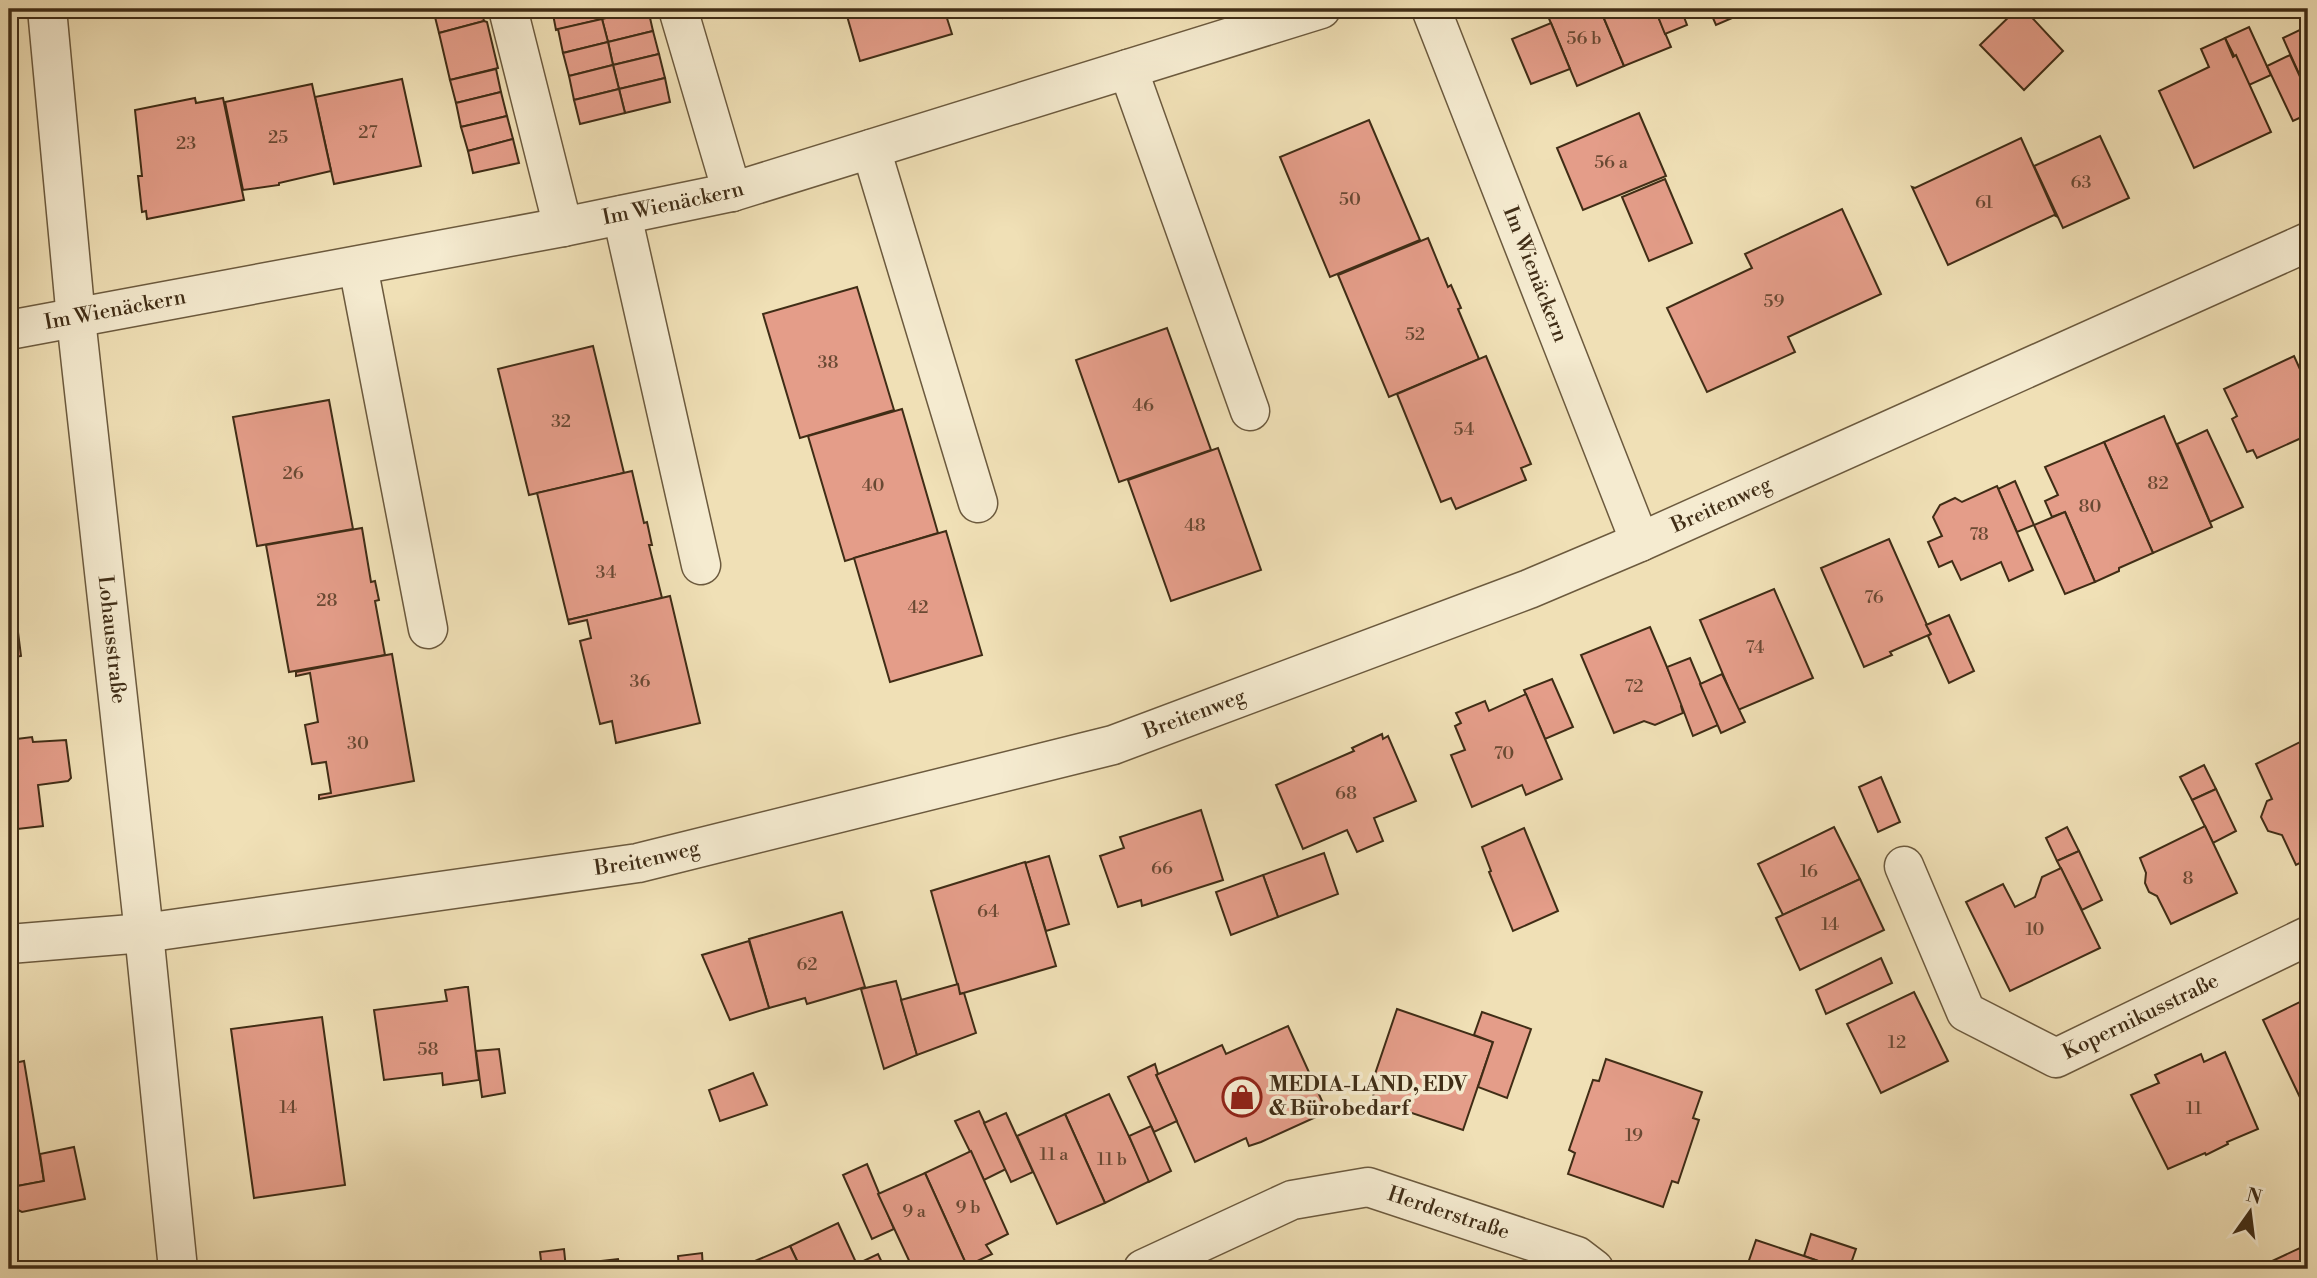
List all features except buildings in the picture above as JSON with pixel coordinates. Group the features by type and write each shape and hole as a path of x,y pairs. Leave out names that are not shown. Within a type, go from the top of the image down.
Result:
{"street":[{"name":"Lohausstraße","path":"47,9 76,319 178,1269"},
{"path":"508,9 564,227"},
{"path":"678,9 732,191"},
{"name":"Im Wienäckern","path":"9,330 564,227 732,191 1321,9"},
{"name":"Im Wienäckern","path":"1431,9 1640,542"},
{"path":"1128,69 1250,411"},
{"path":"871,149 978,503"},
{"path":"622,215 701,565"},
{"name":"Breitenweg","path":"9,944 144,933 638,863 1113,745 1529,589 1640,542 2308,242"},
{"path":"358,266 428,629"},
{"name":"Kopernikusstraße","path":"1904,866 1966,1012 2056,1058 2308,936"},
{"name":"Herderstraße","path":"1143,1269 1292,1200 1368,1187 1577,1256 1594,1269"}],"place":[{"name":"MEDIA-LAND, EDV & Bürobedarf","path":"1242,1097"}]}
